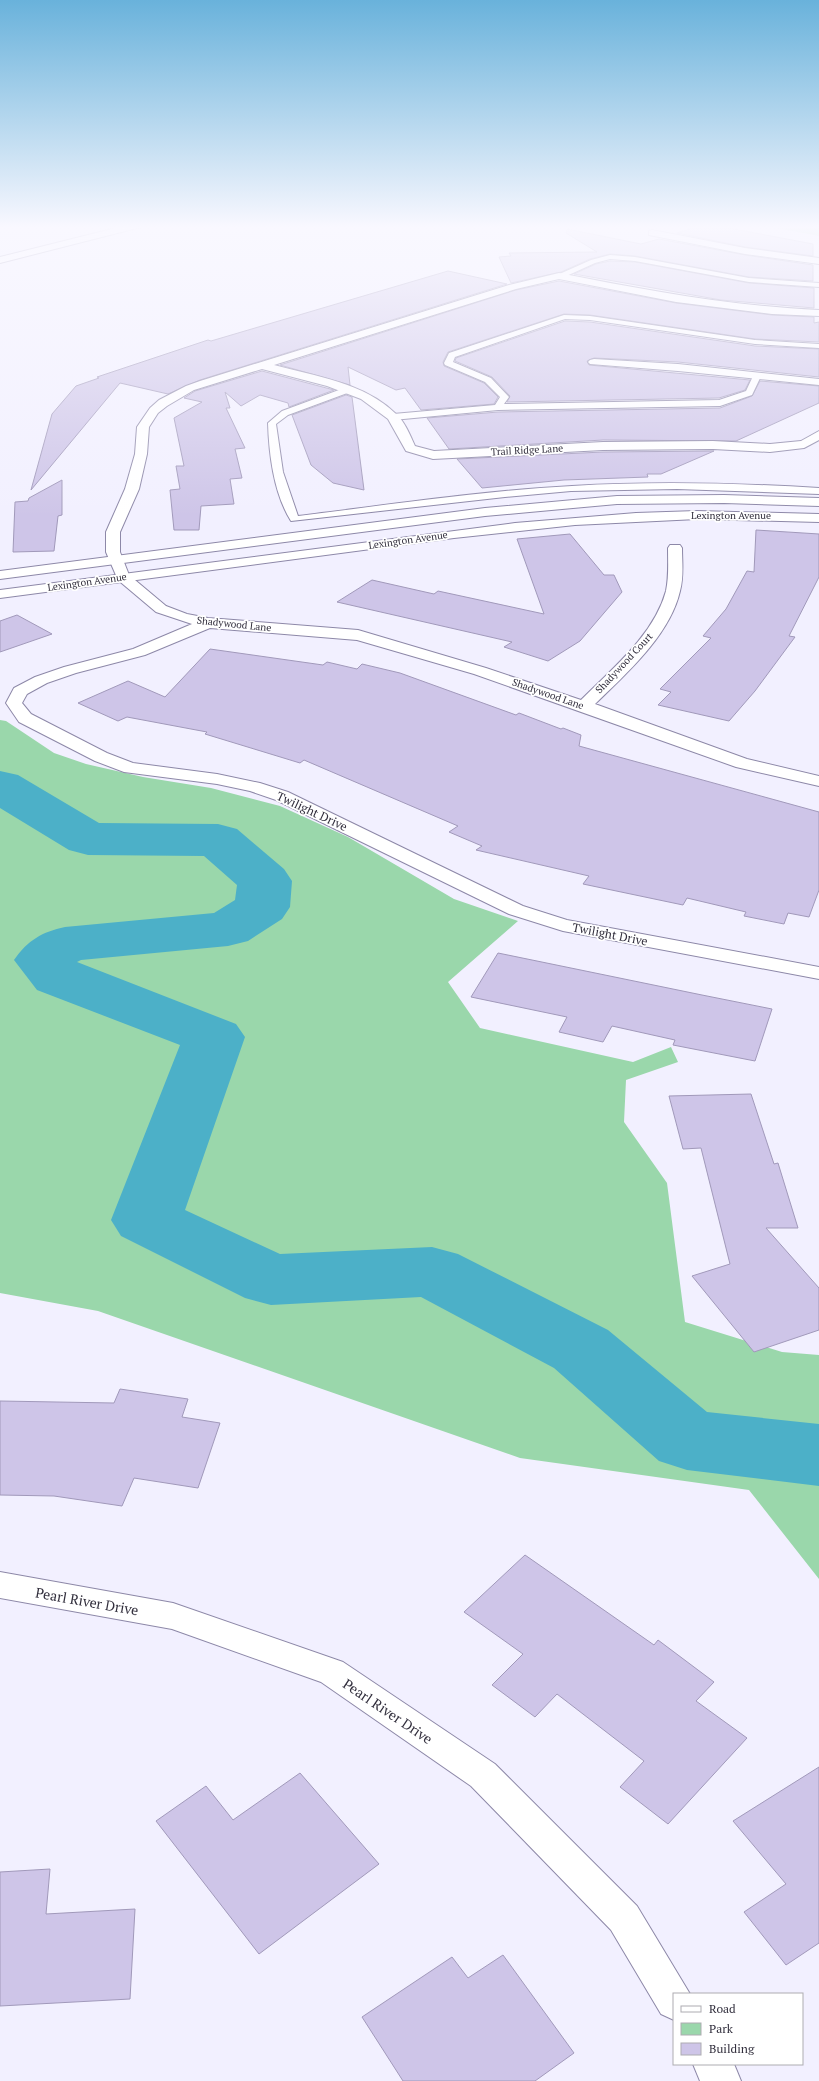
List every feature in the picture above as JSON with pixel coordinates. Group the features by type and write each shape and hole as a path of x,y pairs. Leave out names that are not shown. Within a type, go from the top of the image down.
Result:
{"street":[{"name":"Shadywood Lane","path":"401,322 190,388 163,403 154,411 143,427 140,461 132,489 114,532 115,559 123,577 161,609 182,617 208,623 358,635 480,671 584,706 742,763 819,781"},
{"path":"594,362 642,363 819,382"},
{"name":"Trail Ridge Lane","path":"262,365 347,390 373,402 393,417 410,448 433,455 603,446 713,445 770,448 804,444 819,435"},
{"name":"Lexington Avenue","path":"0,575 486,512 617,500 724,498 819,502"},
{"name":"Lexington Avenue","path":"0,594 471,531 587,520 652,515 777,515 819,518"},
{"name":"Shadywood Court","path":"584,706 650,638 667,606 676,574 674,548"},
{"name":"Twilight Drive","path":"208,623 139,652 41,680 20,691 14,703 25,718 101,757 130,768 216,779 254,787 282,796 516,910 563,925 819,973"},
{"name":"Pearl River Drive","path":"0,1585 173,1616 332,1672 483,1775 624,1918 673,1999"},
{"path":"713,2065 722,2081"}],"lane":[{"path":"498,407 505,397 488,380 448,363 452,355 549,322"},
{"path":"618,322 755,342 819,346"},
{"path":"393,417 498,407 720,403 749,393 757,376"},
{"path":"347,390 285,413 272,423 273,442 285,498 295,519 536,491 654,485 750,487 819,491"}],"green space":[{"path":"0,720 6,721 54,753 86,764 143,777 211,788 280,806 348,837 454,899 518,921 448,982 480,1028 633,1062 671,1047 678,1062 626,1080 624,1122 667,1183 685,1322 782,1352 819,1355 819,1579 749,1490 520,1458 98,1311 0,1293"}],"building":[{"path":"275,322 385,322 200,380 168,394 120,383 31,490 52,414 76,386 99,378 97,377 208,340 211,341"},
{"path":"415,322 539,322 448,352 443,362 444,366 484,383 498,397 494,404 421,410 405,388 396,390 348,367 350,385 280,365"},
{"path":"562,322 591,322 755,346 819,349 819,377 678,362 594,358 587,361 589,365 750,380 745,390 719,398 507,402 510,396 492,377 455,361 456,358"},
{"path":"639,322 819,322 819,342 755,339"},
{"path":"262,371 334,390 289,407 288,403 260,395 241,406 225,392 230,408 226,408 245,448 235,449 242,478 230,479 234,504 201,506 199,530 174,530 170,490 180,489 176,466 184,466 174,418 202,402 184,398 195,391"},
{"path":"760,381 819,386 819,403 736,441 603,440 449,449 427,418 498,412 720,408 752,396"},
{"path":"346,395 352,397 364,490 333,483 311,465 292,415"},
{"path":"714,451 661,474 647,474 648,477 564,480 482,488 457,459 603,452"},
{"path":"62,480 62,515 58,516 54,551 13,552 15,502 28,501 29,498"},
{"path":"756,530 819,534 819,577 789,636 795,637 755,691 729,721 658,705 671,692 660,689 711,638 703,636 726,609 747,571 754,572"},
{"path":"570,534 604,575 614,575 622,592 580,641 548,661 504,647 512,642 337,602 372,580 434,594 438,591 544,614 517,539"},
{"path":"17,615 52,634 0,652 0,621"},
{"path":"210,649 323,665 327,662 357,669 362,664 400,673 516,715 519,713 581,735 579,746 819,812 819,890 809,917 788,913 784,924 744,916 746,912 687,898 683,905 583,884 589,876 476,850 482,846 449,832 458,826 304,760 300,763 205,734 207,732 127,717 118,721 78,703 128,681 165,697"},
{"path":"498,953 772,1009 755,1061 673,1045 675,1040 612,1026 603,1042 559,1032 567,1017 471,997"},
{"path":"751,1094 774,1164 778,1163 798,1228 766,1228 819,1288 819,1330 754,1352 692,1276 730,1264 701,1148 683,1149 669,1096"},
{"path":"120,1389 188,1399 182,1417 220,1423 198,1488 134,1478 122,1506 54,1496 0,1495 0,1401 114,1403"},
{"path":"525,1555 654,1645 658,1640 714,1682 696,1701 747,1738 668,1824 620,1787 644,1761 557,1694 535,1717 492,1685 523,1654 464,1612"},
{"path":"819,1767 819,1943 786,1965 744,1912 786,1884 733,1821"},
{"path":"300,1773 379,1864 259,1954 156,1821 206,1786 233,1820"},
{"path":"50,1869 46,1914 135,1909 130,1999 0,2006 0,1872"},
{"path":"503,1955 574,2053 535,2081 403,2081 362,2017 452,1957 468,1978"}],"waterway":[{"path":"0,786 88,839 218,840 265,881 262,907 228,929 65,944 43,960 58,977 214,1037 146,1220 271,1280 432,1272 581,1349 687,1440 819,1455"}]}
